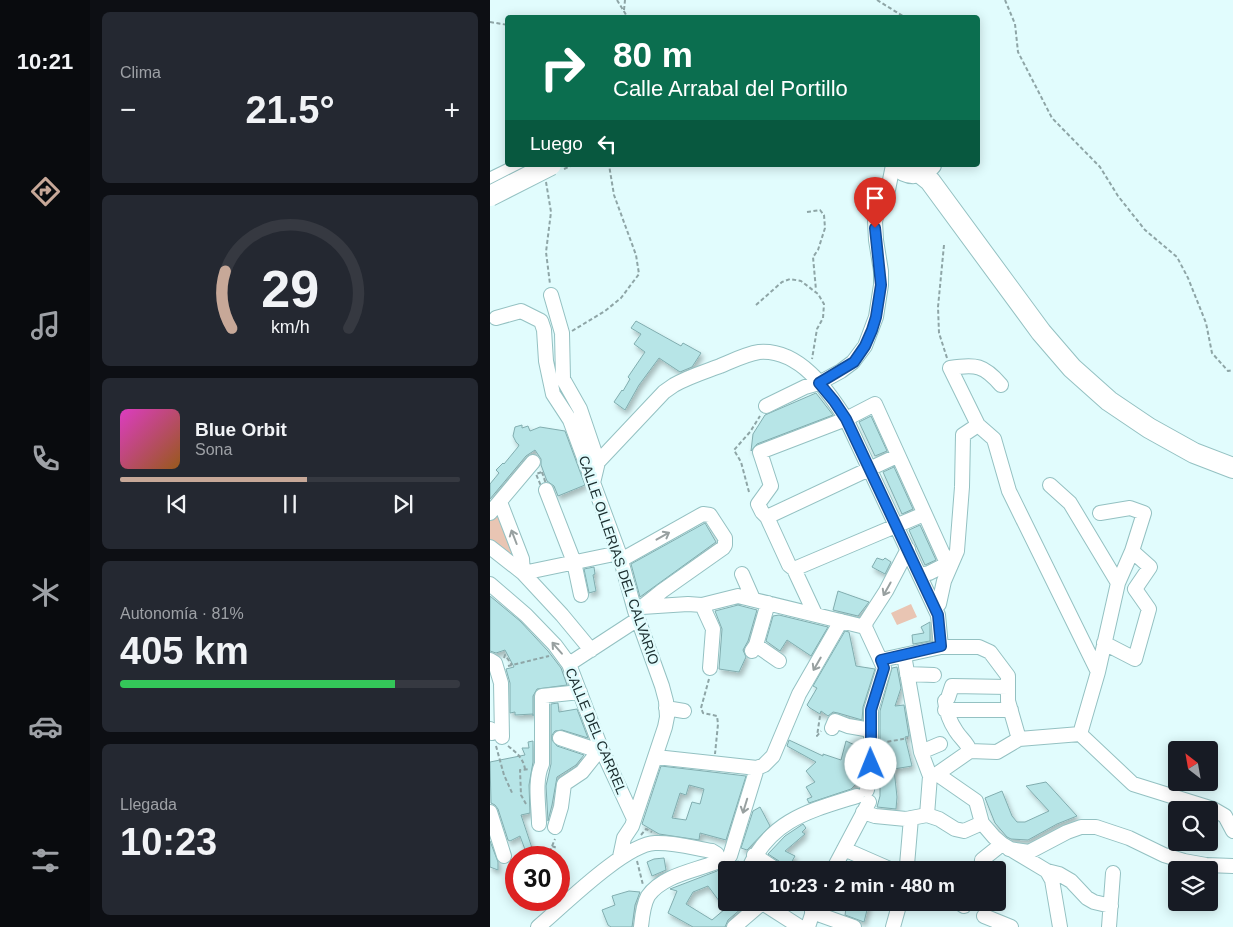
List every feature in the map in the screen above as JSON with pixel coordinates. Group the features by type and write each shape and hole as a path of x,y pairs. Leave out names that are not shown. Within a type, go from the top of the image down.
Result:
{"highway":[{"path":"490,183 524,167"},
{"path":"914,168 942,178 1048,325 1078,360 1113,391 1152,420 1197,443 1233,457"},
{"path":"914,168 930,181 1041,332 1072,368 1109,401 1148,428 1194,453 1233,468"},
{"path":"490,196 552,172"}],"street":[{"path":"888,190 914,168"},
{"path":"766,406 805,387 819,383 854,362 865,346 876,317 881,285 875,221 878,210 888,190 914,168"},
{"path":"551,295 562,338 563,379 580,409 598,462"},
{"name":"CALLE OLLERIAS DEL CALVARIO","path":"496,318 521,310 541,321 544,330 546,360 553,394 570,420 620,556 662,686 666,708 665,727 633,823 624,838 620,857"},
{"path":"593,483 598,462 664,392 681,380 757,352 786,356 808,371 834,401 846,419 935,608 939,621 941,646"},
{"path":"1001,385 991,373 975,366 950,368 978,425 994,439 1009,491 1098,672"},
{"path":"815,614 794,569 789,565 767,517 758,504 771,486 760,452 846,419 875,404 947,563 929,573 919,575"},
{"path":"935,608 940,601 944,581 957,551 964,435 978,425"},
{"path":"767,517 898,456"},
{"path":"523,573 522,558 495,507 536,470"},
{"path":"542,480 574,562 581,595"},
{"path":"1050,485 1070,503 1118,583"},
{"path":"1080,734 1098,672 1118,583 1132,551 1144,513 1130,508 1100,513"},
{"path":"523,573 574,562 620,556 703,514 710,515 724,538 725,545 723,548 662,590 607,638 591,650 565,658"},
{"path":"794,569 924,514"},
{"path":"490,547 523,573 591,650"},
{"path":"838,861 864,800 871,764 872,707 882,666 865,627 866,622 886,591 908,549"},
{"path":"1104,643 1135,659 1149,609 1135,589 1150,567 1132,551"},
{"path":"742,574 753,599"},
{"name":"CALLE DEL CARREL","path":"490,584 520,610 565,658 633,823"},
{"path":"638,612 688,604 702,606 738,596 865,627"},
{"path":"768,603 754,648 779,661"},
{"path":"702,606 713,629 710,668"},
{"path":"656,757 757,768 764,765 772,756 799,694 841,621"},
{"path":"882,666 904,655 941,646 979,647 987,650 1007,672 1008,701 1019,739"},
{"path":"904,655 921,752 933,775 976,801 982,823 1006,847 1047,871 1071,880 1087,898 1094,902 1110,906"},
{"path":"490,660 496,663 501,684 496,736"},
{"path":"907,674 934,675"},
{"path":"970,751 967,743 956,732 945,710 945,700 948,698 952,686 1008,687"},
{"path":"539,824 538,789 542,764 542,696 580,692"},
{"path":"666,708 684,711"},
{"path":"945,710 1011,710"},
{"path":"832,728 835,721 871,737"},
{"path":"927,816 933,775 970,751 997,752 1019,739 1080,734 1133,784 1213,809 1225,816 1233,831"},
{"path":"560,738 590,748 601,748"},
{"path":"921,752 940,744"},
{"path":"555,830 564,784 582,772 582,764 601,748"},
{"path":"641,927 643,909 648,896 672,878 714,863 720,855 757,768"},
{"path":"752,861 754,855 768,838 795,817 812,810 864,800 886,817 906,819 927,816 939,819 955,829 964,831 982,823"},
{"path":"490,812 504,856"},
{"path":"907,861 911,818"},
{"path":"633,823 641,835 655,843 720,855 754,855 763,861"},
{"path":"982,861 1006,847 1029,852 1074,829 1096,827 1129,838 1164,855 1184,861 1206,865 1233,866"},
{"path":"538,927 620,857 642,846 655,843"},
{"path":"844,849 871,861"},
{"path":"1047,871 1052,880 1060,927"},
{"path":"1109,927 1113,873"},
{"path":"736,926 753,911"},
{"path":"775,911 800,927"},
{"path":"808,927 813,911"},
{"path":"820,911 854,927"},
{"path":"893,927 897,911"},
{"path":"980,921 1011,927"}],"path":[{"path":"617,0 626,15"},
{"path":"624,0 624,10"},
{"path":"877,0 901,15"},
{"path":"1005,0 1015,24 1018,52 1052,118 1100,167 1118,196 1145,230 1177,257 1188,278 1206,323 1212,353 1228,371 1233,370"},
{"path":"490,22 505,24"},
{"path":"551,295 546,252 551,212 552,172 567,167"},
{"path":"562,338 621,298 639,274 636,255 614,195 609,167"},
{"path":"807,212 820,210 824,215 825,228 818,250 813,257 816,292"},
{"path":"944,245 938,308 939,333 950,368"},
{"path":"756,305 782,282 790,278 801,281 816,292 824,304 823,318 814,344 813,367 808,371"},
{"path":"749,492 741,462 734,450 750,432 766,406"},
{"path":"536,470 542,472 542,480"},
{"path":"536,470 542,480"},
{"path":"504,657 505,655 512,665"},
{"path":"507,666 565,658"},
{"path":"710,668 701,708 703,713 717,716 718,724 714,763"},
{"path":"871,737 893,742 918,735"},
{"path":"496,736 524,761 525,769 520,770 521,795"},
{"path":"496,736 504,775 513,795"},
{"path":"552,846 555,830"},
{"path":"638,864 645,891"}],"shaded area":[{"path":"500,512 518,558 514,562 490,544 490,517"},
{"path":"911,604 917,617 897,625 891,613"}],"building":[{"path":"636,321 681,346 683,343 701,353 692,367 680,372 659,358 639,385 625,410 614,402 623,391 630,379 628,377 645,352 634,344 641,334 631,328"},
{"path":"816,393 833,415 757,444 751,451 753,434 765,415"},
{"path":"871,416 887,451 875,456 859,422"},
{"path":"522,425 522,428 528,426 530,431 540,427 565,431 585,485 558,496 554,486 547,481 541,465 541,459 535,450 526,456 490,499 490,484 499,473 496,470 504,464 518,447 519,445 513,436 515,427"},
{"path":"894,467 913,509 902,514 883,472"},
{"path":"705,523 716,542 640,597 631,564"},
{"path":"920,525 936,560 925,565 909,530"},
{"path":"877,558 883,560 885,558 891,562 885,574 872,567"},
{"path":"594,567 595,574 593,575 596,591 589,593 584,569"},
{"path":"838,591 869,602 858,616 833,610"},
{"path":"490,596 520,621 561,668 567,685 537,689 533,696 533,714 515,715 515,712 510,713 510,683 506,669 514,667 505,650 496,653 490,651"},
{"path":"738,605 757,610 748,641 743,650 746,657 739,672 719,669 722,629 715,611"},
{"path":"779,615 828,627 811,656 787,640 780,651 766,641 773,616"},
{"path":"930,622 930,641 913,644 912,635 924,633 921,627"},
{"path":"845,631 849,632 856,666 875,669 863,707 862,720 833,712 828,716 821,711 820,714 807,705 817,688 813,686"},
{"path":"897,667 901,688 895,706 904,705 909,736 905,737 912,766 894,769 897,797 896,809 877,807 880,796 880,711 892,668"},
{"path":"558,703 559,712 577,709 588,738 562,730 555,731 552,735 552,740 557,746 584,755 576,765 557,777 548,821 546,786 551,764 551,704"},
{"path":"789,740 823,756 823,754 841,760 846,741 857,746 859,742 862,743 862,763 859,781 851,789 809,803 807,799 812,797 806,787 815,782 806,771 816,762 787,746"},
{"path":"533,741 533,762 529,785 530,813 521,815 531,846 524,846 520,836 510,841 508,840 498,809 491,803 490,762 525,755 522,748 529,748 528,742"},
{"path":"661,766 746,776 726,840 700,833 699,840 659,834 642,824","holes":["689,785 704,789 700,804 692,802 686,820 672,818 680,793 686,795"]},
{"path":"1046,782 1077,816 1057,824 1028,840 1007,837 995,823 985,798 1002,791 1012,816 1017,822 1025,822 1049,811 1026,786"},
{"path":"760,807 770,826 747,850 741,848 753,811"},
{"path":"803,824 806,828 802,832 805,834 785,851 795,856 792,861 779,861 768,854 785,836"},
{"path":"490,841 498,862 498,870 490,867"},
{"path":"664,858 666,870 652,876 647,862"},
{"path":"717,871 718,900 708,886 693,892 686,904 712,920 723,911 738,911 728,920 725,927 693,927 668,913 677,891 670,889"},
{"path":"629,891 640,892 635,905 632,927 611,927 608,925 602,910 615,905 612,896"},
{"path":"846,911 867,911 864,922 845,915"}],"route":[{"path":"871,764 871,710 884,668 881,660 941,646 938,615 908,549 846,419 819,383 854,362 865,346 872,330 880,300 881,285 875,228"}]}
